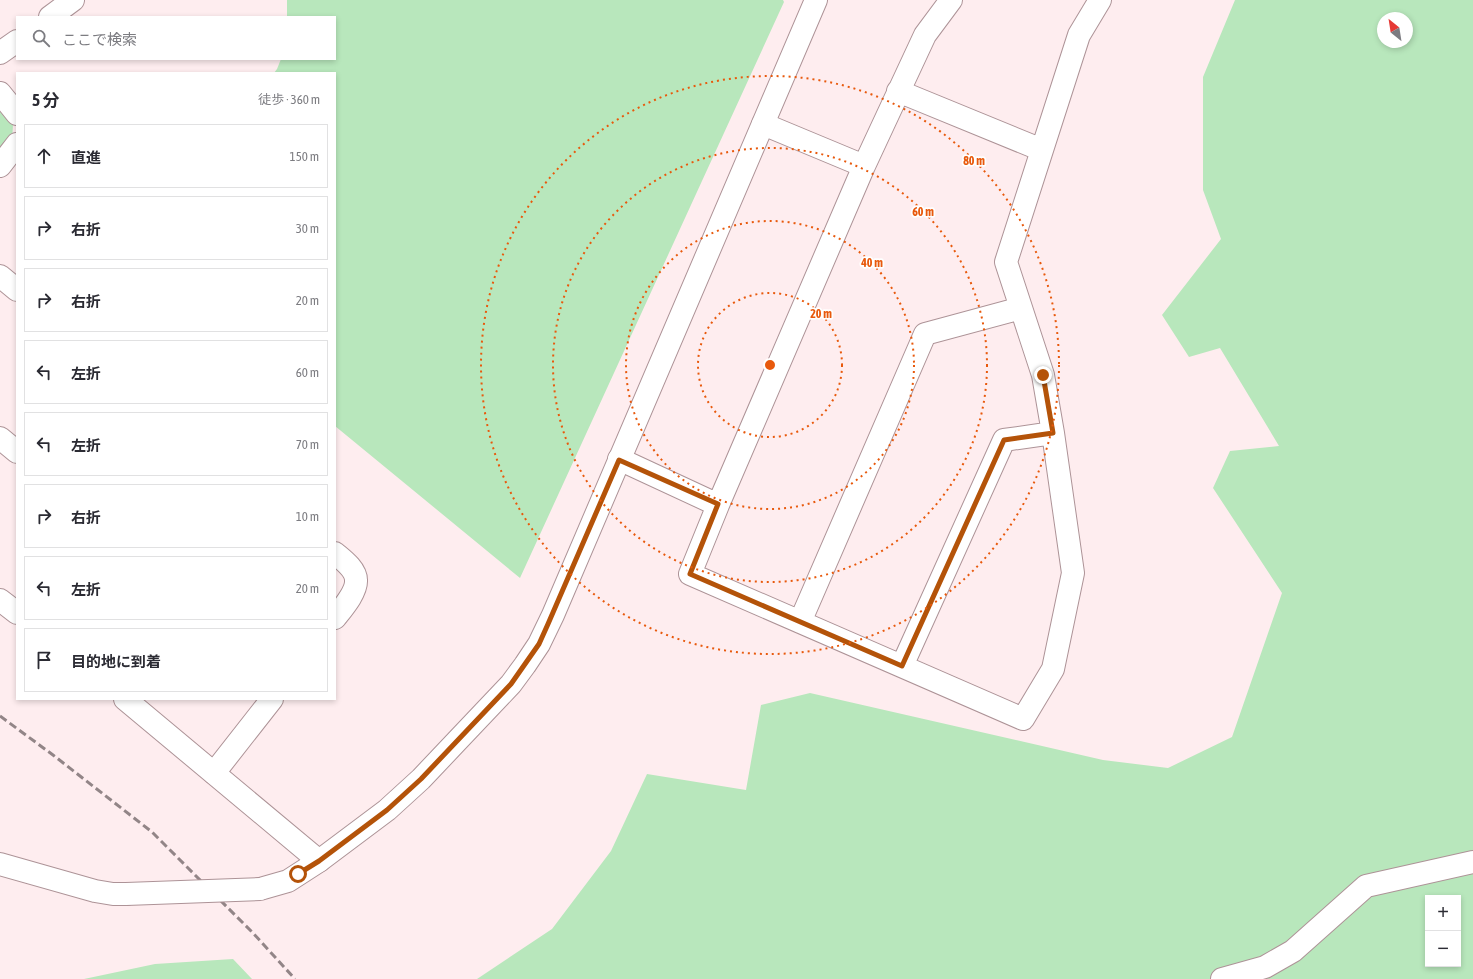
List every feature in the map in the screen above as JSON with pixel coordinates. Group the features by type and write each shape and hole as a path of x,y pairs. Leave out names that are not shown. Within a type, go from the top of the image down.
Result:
{"street":[{"path":"51,16 74,0"},
{"path":"0,864 95,891 113,894 260,889 288,881 319,861 387,810 421,779 511,684 539,644 553,615 816,0"},
{"path":"952,0 925,35 898,91 864,166 718,504 690,574 1023,719 1053,669 1073,573 1043,375 1006,262 1080,35 1100,0"},
{"path":"0,53 16,42"},
{"path":"898,91 1042,150"},
{"path":"0,93 16,113"},
{"path":"763,124 864,166"},
{"path":"0,166 16,145"},
{"path":"0,276 16,289"},
{"path":"800,622 925,334 1021,308"},
{"path":"902,666 1004,440 1053,433"},
{"path":"0,438 16,451"},
{"path":"619,460 718,504"},
{"path":"336,554 346,562 354,572 356,580 353,592 336,617"},
{"path":"0,600 16,612"},
{"path":"126,700 319,861"},
{"path":"214,772 271,700"},
{"path":"1222,979 1265,967 1293,951 1366,886 1473,862"}],"green space":[{"path":"287,0 783,0 784,2 520,578 336,427 336,72 275,72 281,60 336,60 336,16 287,16"},
{"path":"1235,0 1473,0 1473,979 477,979 552,929 611,851 647,774 746,790 761,705 810,693 1103,760 1168,768 1232,737 1282,593 1213,488 1230,451 1279,446 1220,348 1189,357 1162,315 1221,239 1203,190 1203,77"},
{"path":"0,108 13,124 12,142 0,156"},
{"path":"233,959 252,979 84,979 155,964"}],"railway":[{"path":"0,716 152,832 253,933 295,979"}],"route":[{"path":"298,874 319,861 387,810 421,779 511,684 539,644 553,615 619,460 718,504 690,574 902,666 1004,440 1053,433 1043,375"}]}
